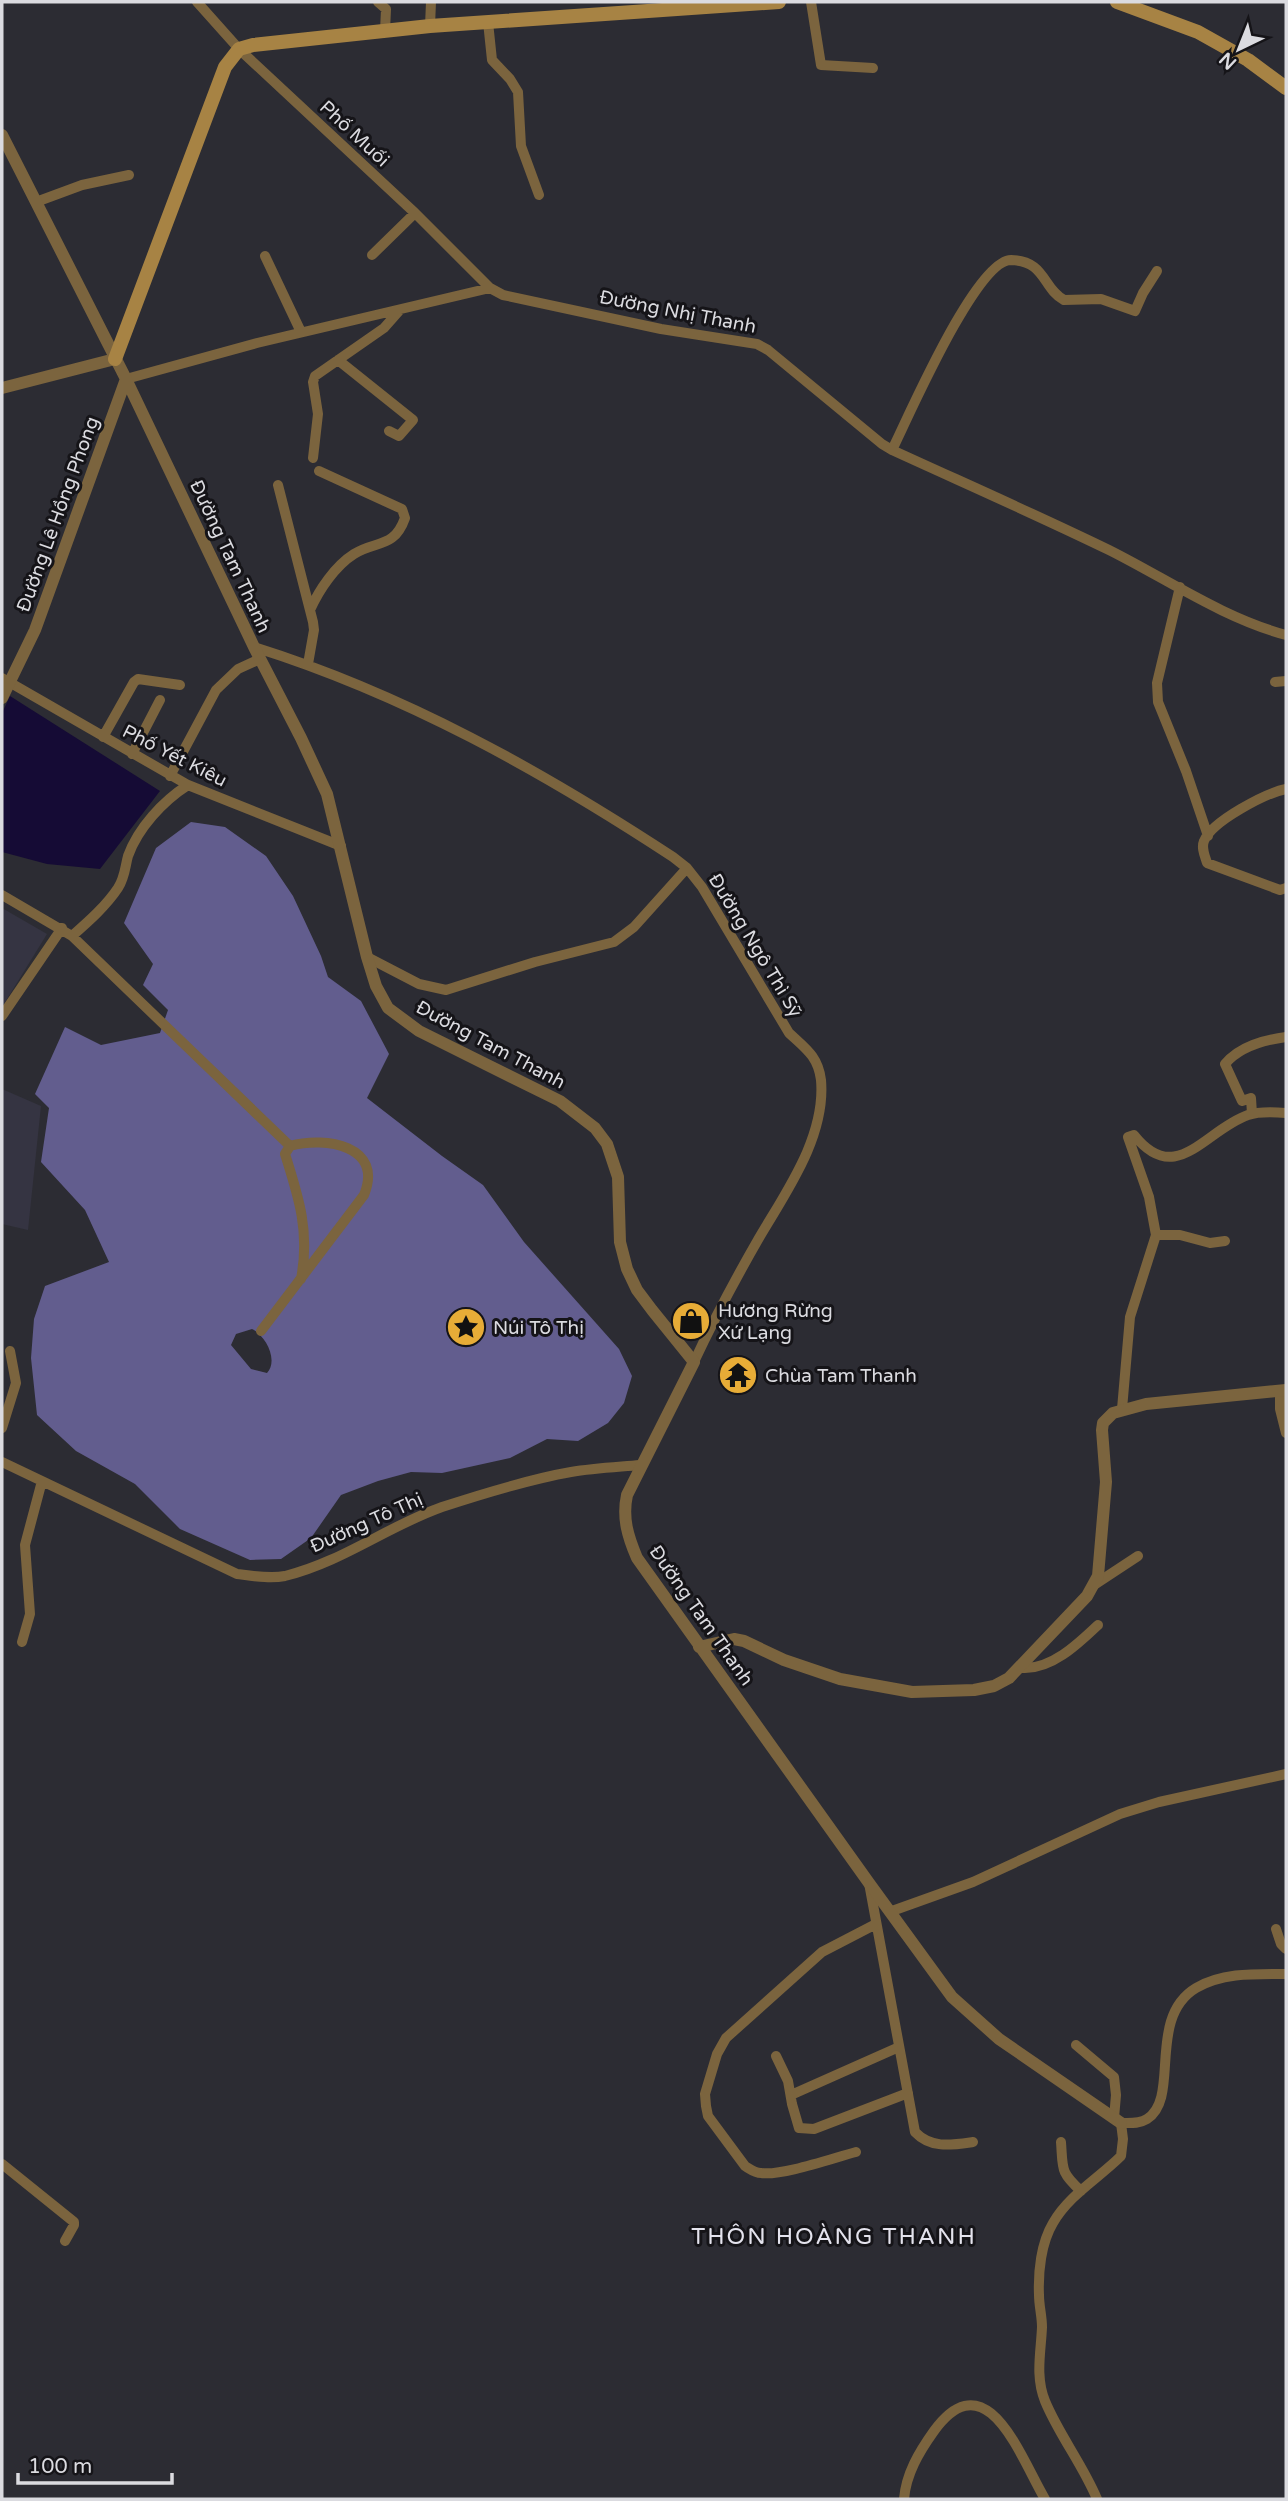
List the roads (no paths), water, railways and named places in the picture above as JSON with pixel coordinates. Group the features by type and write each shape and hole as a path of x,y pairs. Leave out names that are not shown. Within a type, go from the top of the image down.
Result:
{"main road":[{"path":"115,359 225,67 239,49 613,8 779,2"},
{"path":"1117,2 1198,32 1248,60 1286,88"}],"street":[{"name":"Phố Muối","path":"197,2 239,49 415,213 490,288"},
{"path":"378,2 386,9 385,31"},
{"path":"430,26 431,2"},
{"path":"811,2 821,65 873,68"},
{"path":"488,22 492,60 510,79 517,92 521,146 539,195"},
{"name":"Đường Tam Thanh","path":"2,135 126,379 327,794 367,957 376,986 388,1008 405,1023 560,1101 595,1128 607,1144 618,1177 620,1242 628,1269 637,1290 694,1362 640,1465 624,1508 629,1540 647,1574 952,1997 999,2039 1117,2120"},
{"path":"36,202 82,185 129,175"},
{"path":"372,255 415,213"},
{"path":"265,256 301,332"},
{"path":"892,450 958,316 978,287 1003,262 1010,260 1039,270 1052,292 1064,300 1101,299 1132,310 1137,309 1143,293 1157,271"},
{"path":"126,379 301,332 490,288"},
{"name":"Đường Nhị Thanh","path":"490,288 503,295 661,329 757,344 892,450 1109,550 1260,626 1286,635"},
{"path":"313,458 318,408 313,382 318,373 384,328 399,311"},
{"path":"2,388 115,359"},
{"path":"338,360 413,420 399,436 389,431"},
{"name":"Đường Lê Hồng Phong","path":"2,698 6,680 35,630 126,379"},
{"path":"310,610 316,597 343,562 362,550 391,539 398,533 405,518 402,509 319,471"},
{"path":"278,485 314,630 308,664"},
{"path":"1180,587 1157,683 1158,702 1208,836"},
{"path":"170,776 216,690 257,653"},
{"name":"Đường Ngô Thì Sỹ","path":"257,653 308,664 399,702 542,775 687,868 702,887 789,1033 810,1051 821,1078 821,1105 797,1176 734,1283 694,1362"},
{"name":"Phố Yết Kiêu","path":"6,680 188,785 341,846"},
{"path":"103,737 134,682 138,680 180,685"},
{"path":"132,754 160,700"},
{"path":"72,936 118,889 126,873 128,856 148,821 175,793 188,785"},
{"path":"1286,789 1252,801 1208,836 1203,845 1206,863 1280,890 1286,888"},
{"path":"367,957 419,984 446,990 535,962 614,942 634,927 687,868"},
{"path":"2,895 72,936 290,1146"},
{"path":"2,1016 62,928"},
{"path":"1252,1114 1251,1098 1242,1101 1225,1064 1237,1053 1255,1044 1286,1037"},
{"path":"1122,1409 1130,1317 1156,1235 1149,1197 1128,1137 1134,1135 1150,1153 1168,1157 1181,1155 1204,1143 1245,1116 1286,1113"},
{"path":"261,1331 301,1279 364,1195 369,1177 367,1163 354,1150 312,1141 290,1146 285,1154 298,1194 306,1241 301,1279"},
{"path":"1156,1235 1180,1235 1210,1243 1225,1241"},
{"path":"2,1428 16,1383 10,1351"},
{"path":"1094,1585 1098,1576 1106,1482 1103,1423 1122,1409 1146,1404 1283,1390 1280,1409 1286,1433"},
{"name":"Đường Tô Thị","path":"2,1462 237,1574 258,1577 284,1576 357,1549 439,1508 481,1495 571,1472 640,1465"},
{"path":"22,1642 30,1614 25,1545 42,1481"},
{"path":"699,1647 734,1639 840,1679 912,1692 960,1692 984,1688 1009,1678 1022,1668 1094,1585 1138,1556"},
{"path":"1022,1668 1031,1668 1064,1653 1098,1625"},
{"path":"891,1911 973,1882 1120,1814 1159,1802 1286,1774"},
{"path":"869,1883 915,2132 933,2144 973,2142"},
{"path":"856,2152 807,2166 762,2174 745,2166 708,2116 705,2094 717,2054 726,2038 822,1952 876,1924"},
{"path":"1276,1928 1281,1944 1286,1949"},
{"path":"1117,2120 1145,2120 1157,2107 1163,2089 1166,2034 1183,2000 1196,1988 1219,1979 1286,1974"},
{"path":"1076,2045 1114,2077 1117,2120 1123,2139 1121,2155 1081,2190 1054,2221 1046,2236 1039,2294 1042,2325 1039,2379 1045,2400 1088,2476 1097,2499"},
{"path":"791,2095 899,2047"},
{"path":"776,2056 788,2081 799,2128 804,2130 814,2129 908,2093"},
{"path":"1061,2142 1061,2167 1065,2177 1081,2190"},
{"path":"2,2164 74,2222 65,2241"},
{"path":"904,2499 911,2469 927,2441 953,2410 968,2404 979,2405 998,2420 1011,2437 1045,2499"}],"place":[{"name":"Hương Rừng Xứ Lạng","path":"691,1321"},
{"name":"Núi Tô Thị","path":"466,1327"},
{"name":"Chùa Tam Thanh","path":"738,1375"}],"district":[{"name":"THÔN HOÀNG THANH","path":"834,2236"}]}
